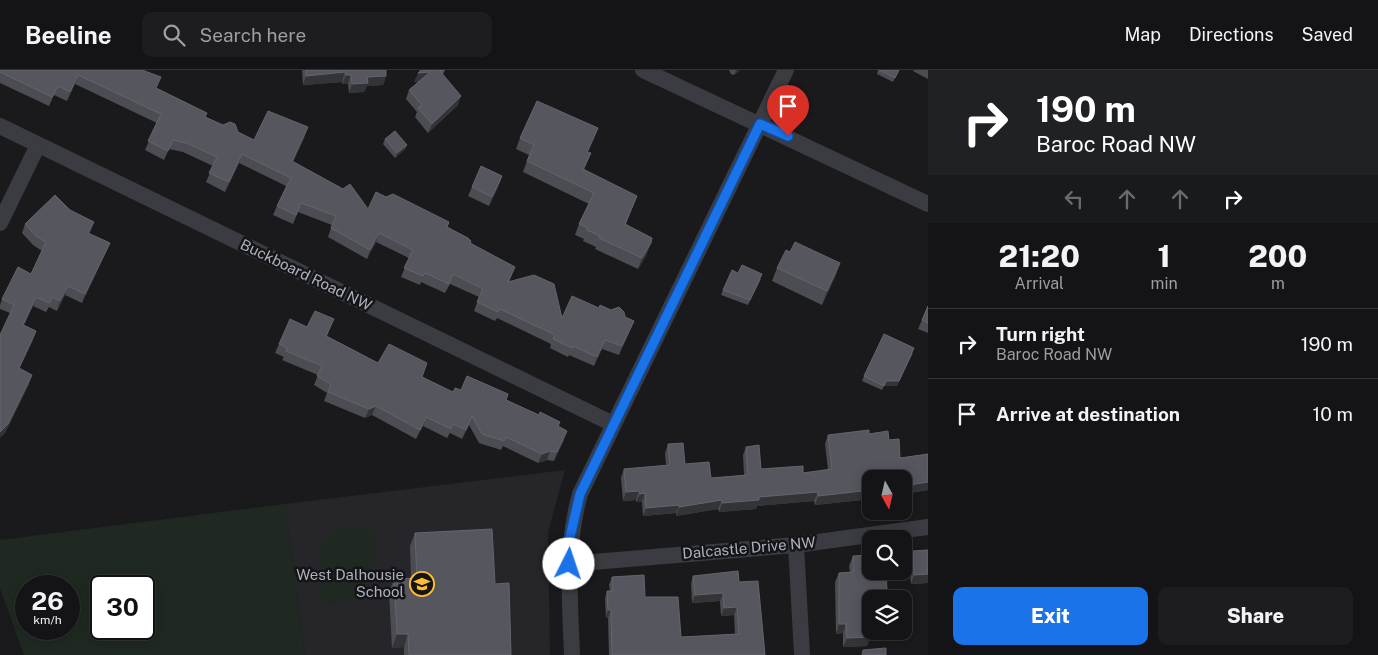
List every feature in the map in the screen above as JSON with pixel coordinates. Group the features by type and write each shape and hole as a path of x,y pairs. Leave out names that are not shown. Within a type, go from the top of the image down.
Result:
{"street":[{"path":"643,70 928,204"},
{"path":"572,655 570,537 580,494 786,70"},
{"name":"Buckboard Road NW","path":"0,126 613,424"},
{"path":"0,223 38,145"},
{"name":"Dalcastle Drive NW","path":"569,564 796,545 928,527"},
{"path":"796,545 802,655"}],"shaded area":[{"name":"West Dalhousie School","path":"565,470 548,532 550,655 305,655 285,504"},
{"path":"285,504 305,655 24,655 19,640 80,640 80,575 15,575 15,630 0,588 0,540"},
{"path":"347,526 369,528 377,540 364,591 354,599 325,605 320,599 323,566 317,563 320,550 335,528"}],"building":[{"path":"0,70 142,70 161,77 156,88 207,113 205,117 223,125 230,122 235,124 238,132 254,140 268,111 308,127 292,161 343,189 350,184 368,209 376,192 386,197 393,194 449,222 447,227 468,238 471,241 470,243 515,267 508,282 534,275 554,284 562,318 572,296 599,308 600,305 611,310 619,307 624,312 625,317 634,321 622,346 605,340 597,357 573,346 572,348 553,339 555,335 500,309 498,312 477,302 483,289 453,274 449,284 425,273 423,276 404,268 413,250 379,233 370,250 331,228 336,216 301,203 296,215 277,206 291,178 242,154 229,182 209,173 217,157 186,143 173,140 168,151 148,141 161,114 78,75 70,92 58,86 52,97 0,72"},
{"path":"306,70 386,70 386,76 367,77 368,83 352,84 351,75 346,75 345,72 306,76"},
{"path":"421,70 444,70 440,71 461,96 432,124 418,108 422,105 409,90 430,72 418,73"},
{"path":"879,70 899,70 895,78"},
{"path":"537,101 598,128 587,152 591,153 583,169 637,196 625,224 652,238 642,258 599,238 600,236 579,224 594,193 527,161 534,145 520,138"},
{"path":"395,131 407,145 397,153 385,139"},
{"path":"481,166 502,176 492,197 472,187"},
{"path":"55,195 70,210 94,222 88,233 110,243 85,294 68,286 60,301 52,297 49,303 36,297 23,325 36,331 19,368 32,375 8,424 0,432 0,335 14,305 2,299 18,267 31,274 46,242 36,236 25,224"},
{"path":"795,242 840,263 827,291 777,268 786,250 790,252"},
{"path":"742,265 762,274 750,300 723,290 732,270 738,273"},
{"path":"928,306 928,323 922,320"},
{"path":"315,311 334,319 326,336 378,363 389,344 427,363 422,377 453,392 455,388 461,390 467,376 508,394 506,400 539,415 540,412 560,422 558,426 567,431 557,452 550,451 542,454 506,437 504,441 482,434 472,416 466,430 453,424 451,429 426,417 420,430 376,406 369,409 328,392 331,385 317,376 322,366 286,351 287,348 279,344 290,319 307,327"},
{"path":"884,334 914,348 899,381 886,381 884,386 864,376"},
{"path":"869,430 869,434 888,431 889,440 899,439 900,458 928,454 928,482 912,485 912,470 862,470 862,491 818,496 818,492 759,497 759,500 722,503 722,500 679,507 679,505 646,508 645,493 640,494 639,491 626,492 624,469 670,465 668,444 683,443 685,464 709,462 711,478 748,475 746,447 759,445 761,469 803,466 803,473 832,469 828,435"},
{"path":"492,529 495,584 509,583 511,655 409,655 408,634 397,634 394,579 417,578 415,533"},
{"path":"928,550 928,574 914,575 913,551"},
{"path":"853,556 862,556 862,580 886,580 887,590 862,590 862,637 847,638 846,624 839,624 839,573 853,572"},
{"path":"738,571 739,582 758,581 765,655 612,655 611,610 608,610 607,591 613,591 612,577 644,575 645,597 678,597 681,637 739,634 737,607 724,608 723,593 695,595 693,576"},
{"path":"886,648 886,655 862,655 863,650"}],"place":[{"name":"West Dalhousie School","path":"422,584"}],"route":[{"path":"569,564 570,537 580,494 760,124 788,136"}]}
